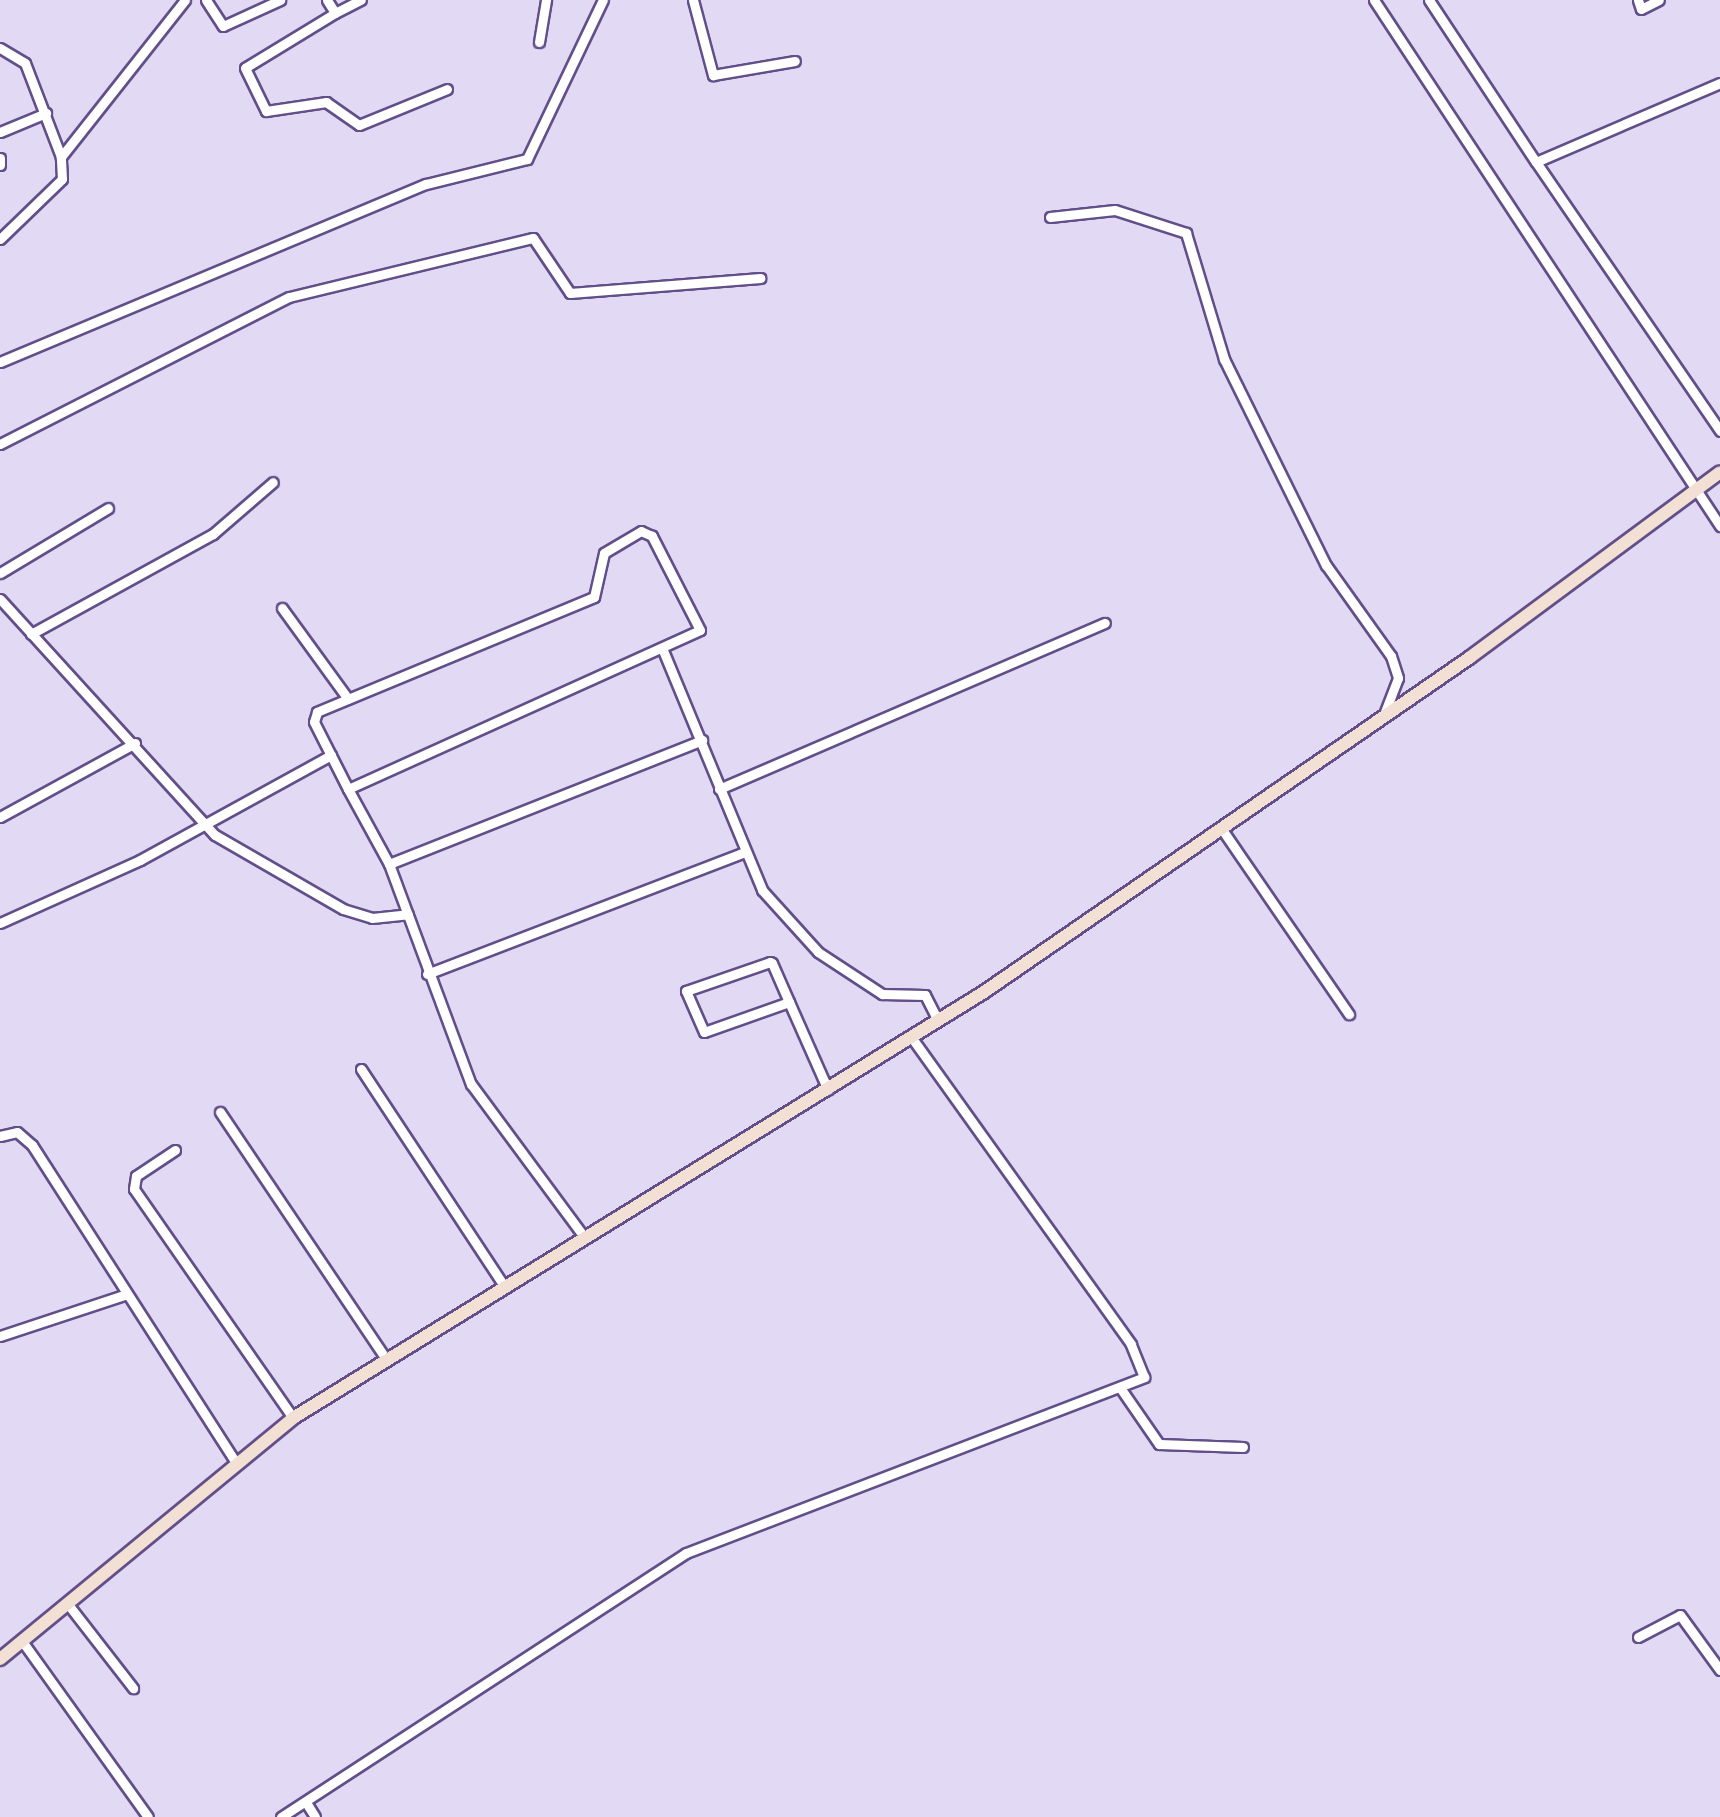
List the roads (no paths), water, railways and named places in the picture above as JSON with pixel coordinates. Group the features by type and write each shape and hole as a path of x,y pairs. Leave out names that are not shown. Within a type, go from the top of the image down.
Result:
{"street":[{"path":"61,157 186,0"},
{"path":"206,0 222,26 280,0"},
{"path":"327,0 335,13"},
{"path":"361,0 245,68 266,111 326,102 359,126 447,89"},
{"path":"539,42 546,0"},
{"path":"0,362 426,184 527,158 604,0"},
{"path":"693,0 714,75 796,61"},
{"path":"1374,0 1720,526"},
{"path":"1429,0 1720,431"},
{"path":"1638,0 1641,9 1659,0"},
{"path":"0,48 24,62 61,157 62,178 3,236"},
{"path":"1536,162 1720,83"},
{"path":"0,132 46,113"},
{"path":"1050,217 1116,210 1186,233 1224,359 1326,565 1391,656 1398,678 1384,717"},
{"path":"0,222 3,236"},
{"path":"0,444 290,297 533,238 570,293 760,278"},
{"path":"0,1659 293,1418 938,1022 1384,717 1720,472"},
{"path":"30,634 213,534 274,482"},
{"path":"0,573 108,508"},
{"path":"348,789 700,630 681,583 641,531 604,553 594,597 315,715 348,789 390,864 427,974 479,1098 585,1238"},
{"path":"2,606 135,743 203,824 342,908 384,920 408,914"},
{"path":"282,608 348,699"},
{"path":"720,789 1106,623"},
{"path":"662,648 702,740 742,853 807,942 874,991 925,995 938,1022"},
{"path":"390,864 702,740"},
{"path":"0,817 135,743"},
{"path":"0,923 203,824 331,755"},
{"path":"1221,828 1350,1014"},
{"path":"427,974 742,853"},
{"path":"789,1002 704,1032 686,991 767,960 789,1002 828,1090"},
{"path":"281,1817 307,1804 686,1553 1121,1389 1146,1368 912,1038"},
{"path":"361,1068 505,1287"},
{"path":"220,1112 386,1359"},
{"path":"0,1136 23,1134 124,1295 236,1461"},
{"path":"175,1150 136,1176 134,1189 293,1418"},
{"path":"0,1336 124,1295"},
{"path":"1121,1389 1160,1444 1244,1447"},
{"path":"66,1603 133,1688"},
{"path":"1638,1637 1680,1614 1720,1670"},
{"path":"22,1641 148,1817"},
{"path":"307,1804 315,1817"}]}
